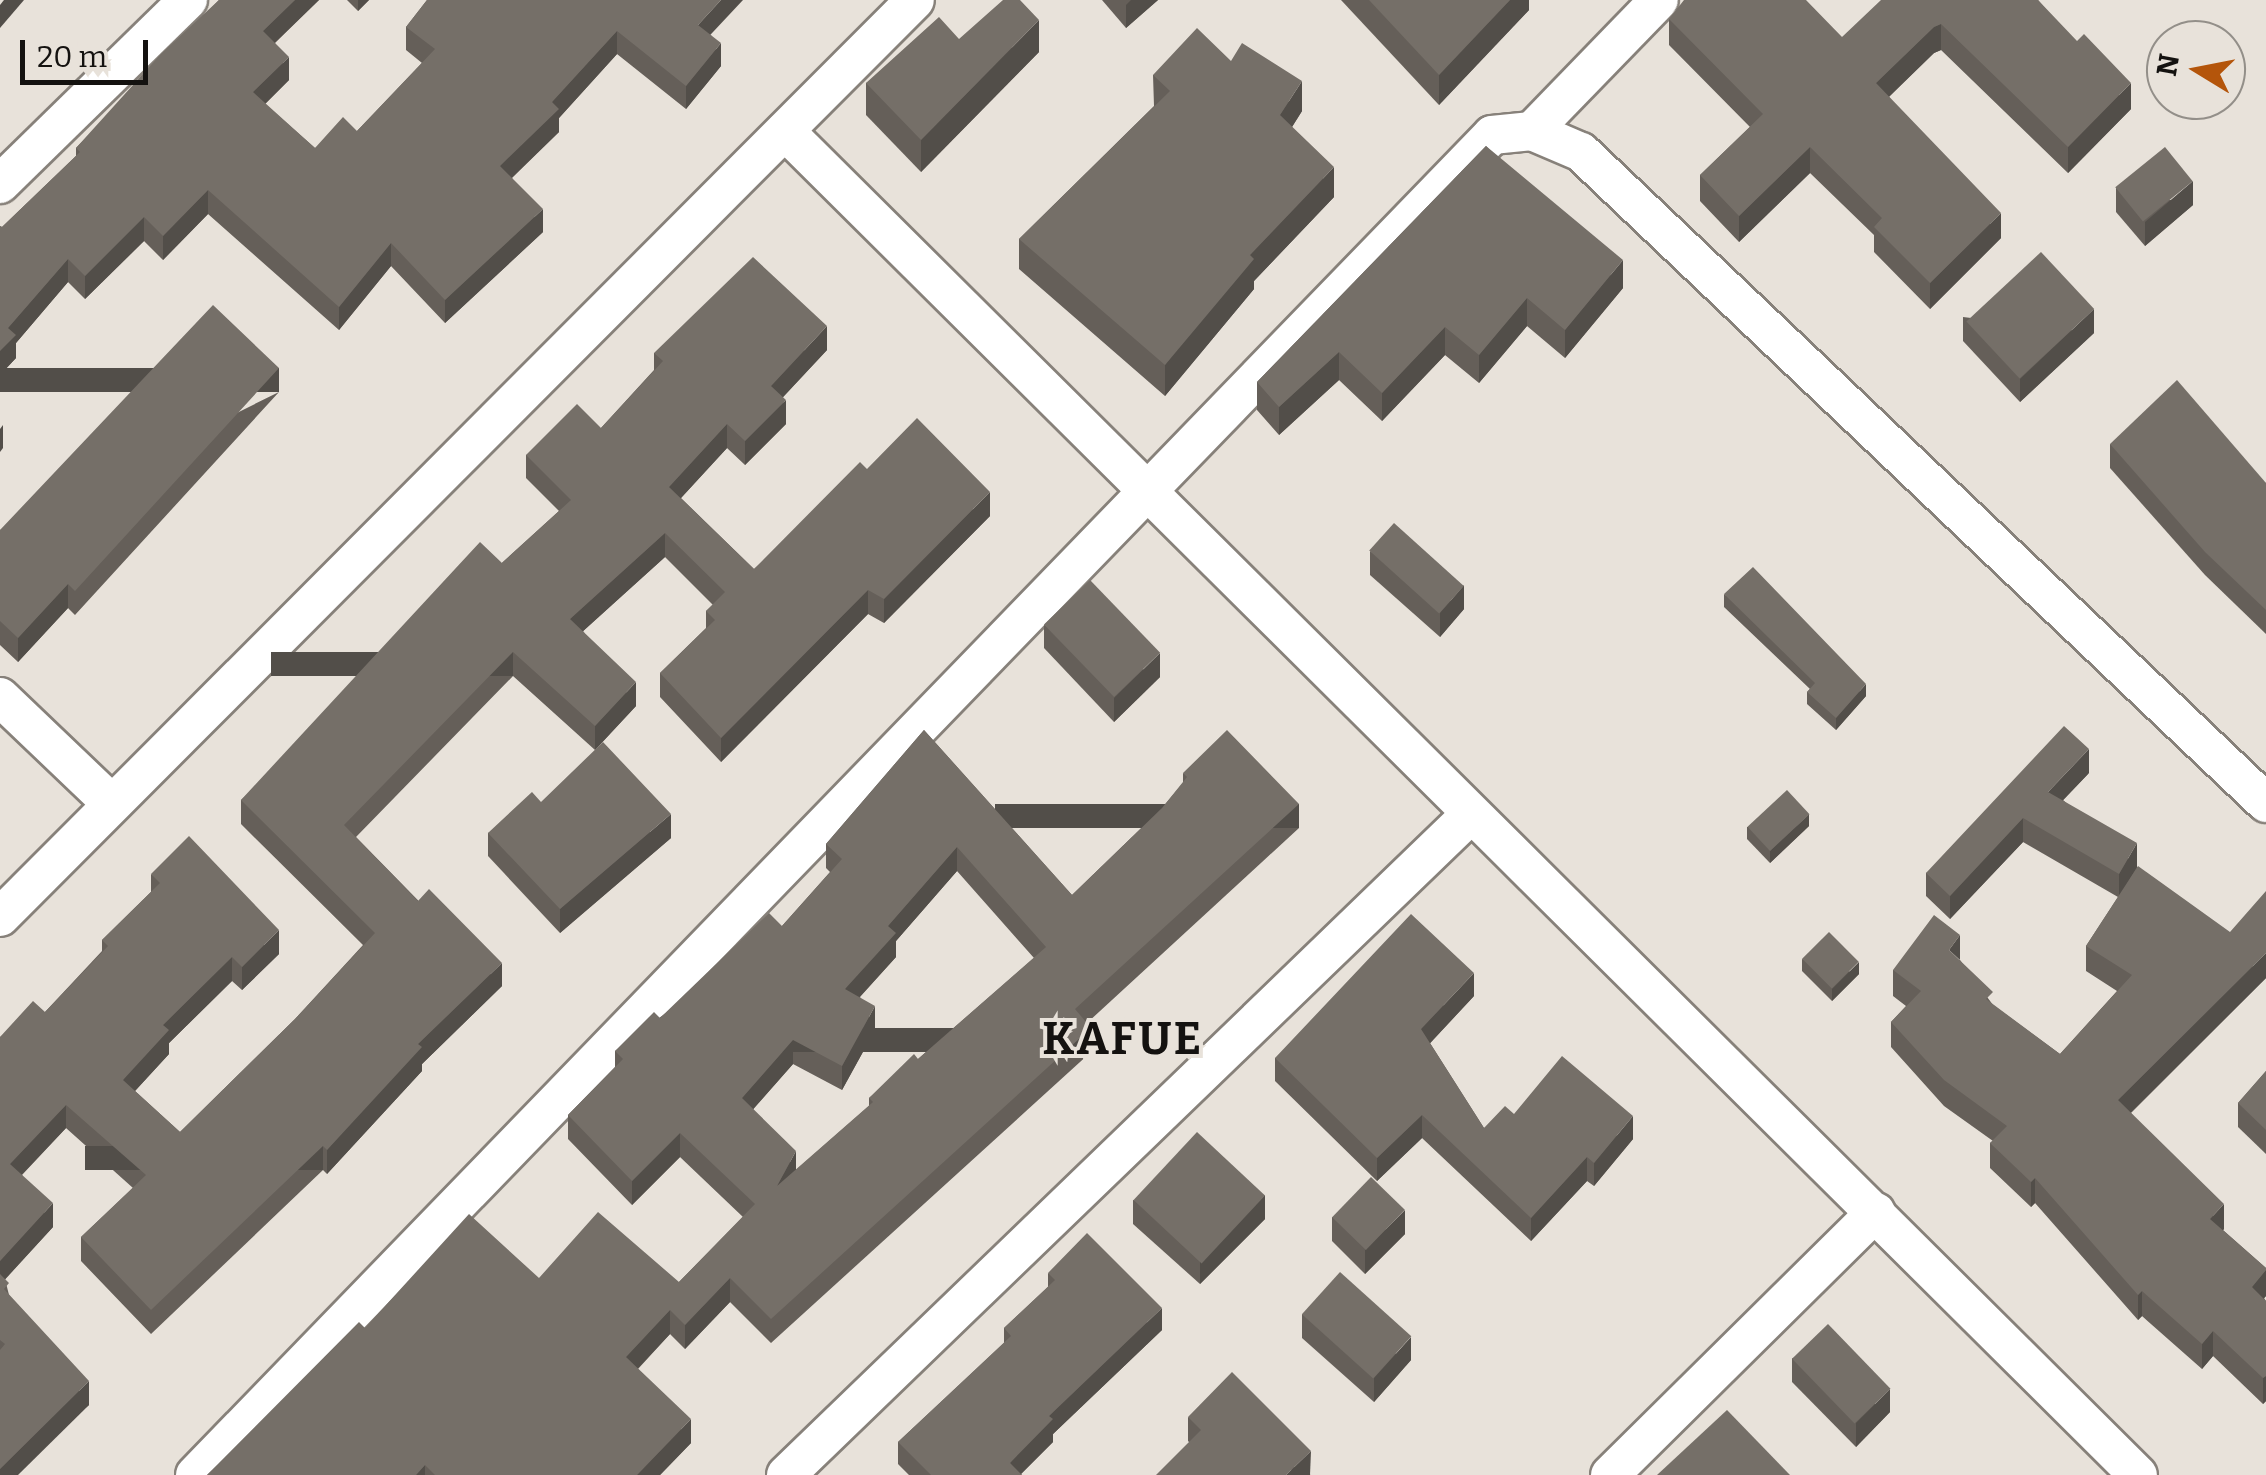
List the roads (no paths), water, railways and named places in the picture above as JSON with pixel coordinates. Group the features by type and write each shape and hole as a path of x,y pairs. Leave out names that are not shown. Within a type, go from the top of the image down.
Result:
{"street":[{"path":"0,184 188,0"},
{"path":"0,917 109,802 915,0"},
{"path":"1532,132 1659,0"},
{"path":"785,131 1469,816 1876,1212 2138,1475"},
{"path":"195,1475 1492,135 1532,132 1581,152 2266,803"},
{"path":"0,698 109,802"},
{"path":"786,1475 1469,816"},
{"path":"1610,1475 1876,1212"}],"district":[{"name":"KAFUE","path":"1123,1040"}]}
